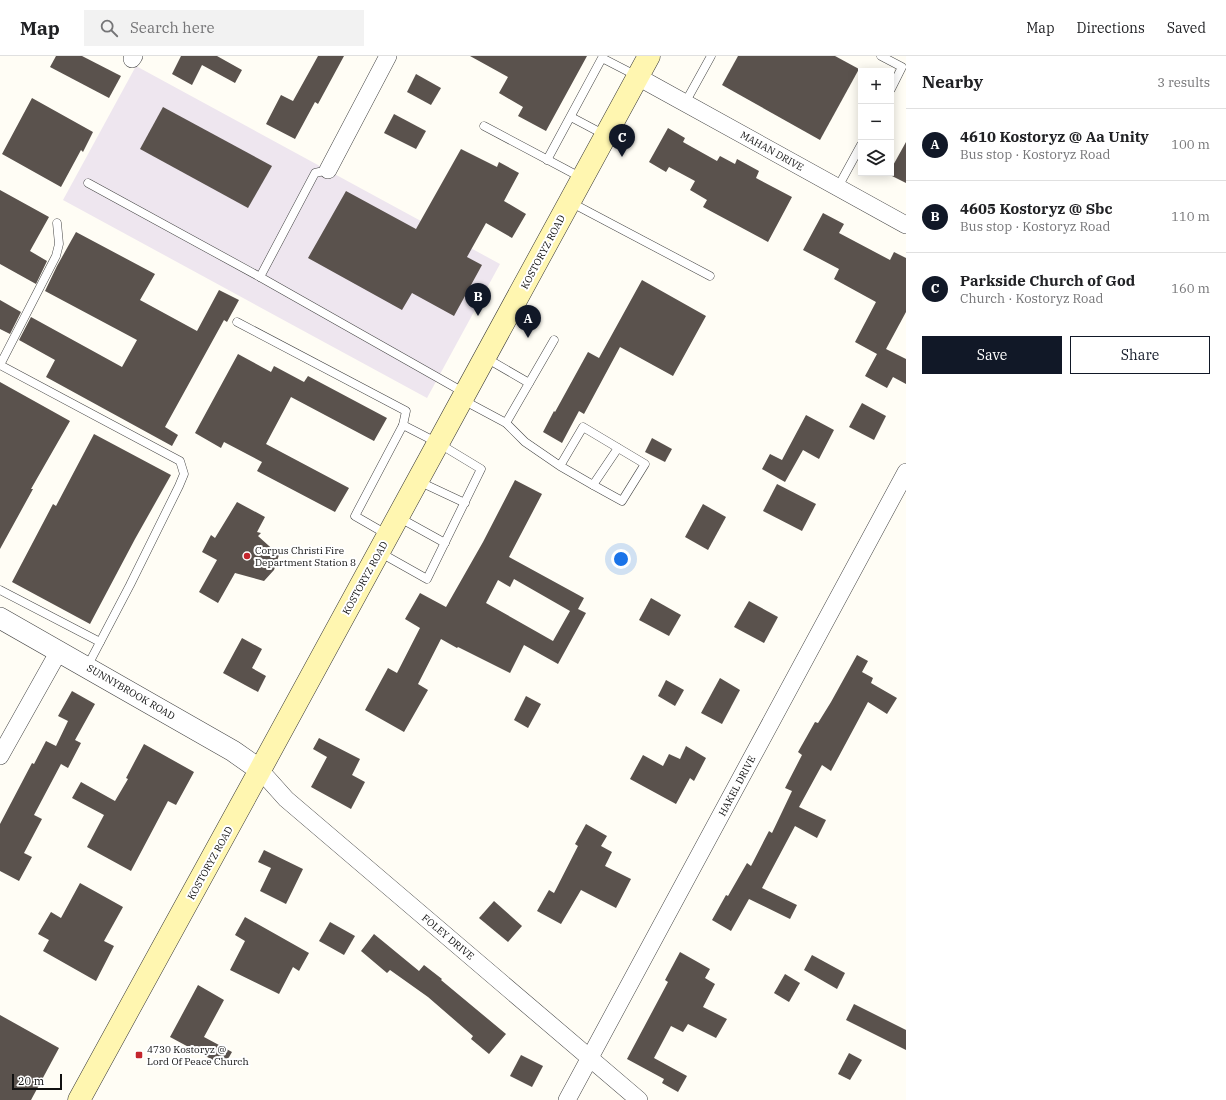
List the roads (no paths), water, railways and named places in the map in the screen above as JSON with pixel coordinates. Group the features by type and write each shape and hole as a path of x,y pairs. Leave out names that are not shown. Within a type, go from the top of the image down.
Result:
{"main road":[{"name":"KOSTORYZ ROAD","path":"79,1100 389,535 649,56"}],"street":[{"path":"328,170 388,56"},
{"name":"MAHAN DRIVE","path":"638,77 906,225"},
{"name":"HAKEL DRIVE","path":"567,1100 906,472"},
{"name":"SUNNYBROOK ROAD","path":"0,618 233,751 260,770"},
{"path":"0,756 59,651"},
{"name":"FOLEY DRIVE","path":"260,770 286,799 639,1100"}],"lane":[{"path":"685,103 711,56"},
{"path":"880,56 902,67 894,83"},
{"path":"547,160 603,57 638,77"},
{"path":"570,117 606,136"},
{"path":"484,126 582,179"},
{"path":"838,187 858,150"},
{"path":"260,277 315,173 328,170"},
{"path":"88,182 260,277 464,396 506,423 525,442 560,466 622,501 645,464 583,427 560,466"},
{"path":"570,202 710,276"},
{"path":"57,223 59,244 56,256 0,365 180,461 184,474 141,564 87,667"},
{"path":"237,322 406,411 403,425 355,516 389,535 427,579 481,469 438,443 403,425"},
{"path":"506,423 554,340"},
{"path":"486,357 529,383"},
{"path":"593,485 618,448"},
{"path":"418,481 465,503"},
{"path":"389,535 445,543"},
{"path":"0,590 100,642"}],"place":[{"name":"Parkside Church of God","path":"622,157"},
{"name":"4605 Kostoryz @ Sbc","path":"478,316"},
{"name":"4610 Kostoryz @ Aa Unity","path":"528,338"},
{"name":"Corpus Christi Fire Department Station 8","path":"247,556"},
{"name":"4730 Kostoryz @ Lord Of Peace Church","path":"139,1055"}]}
